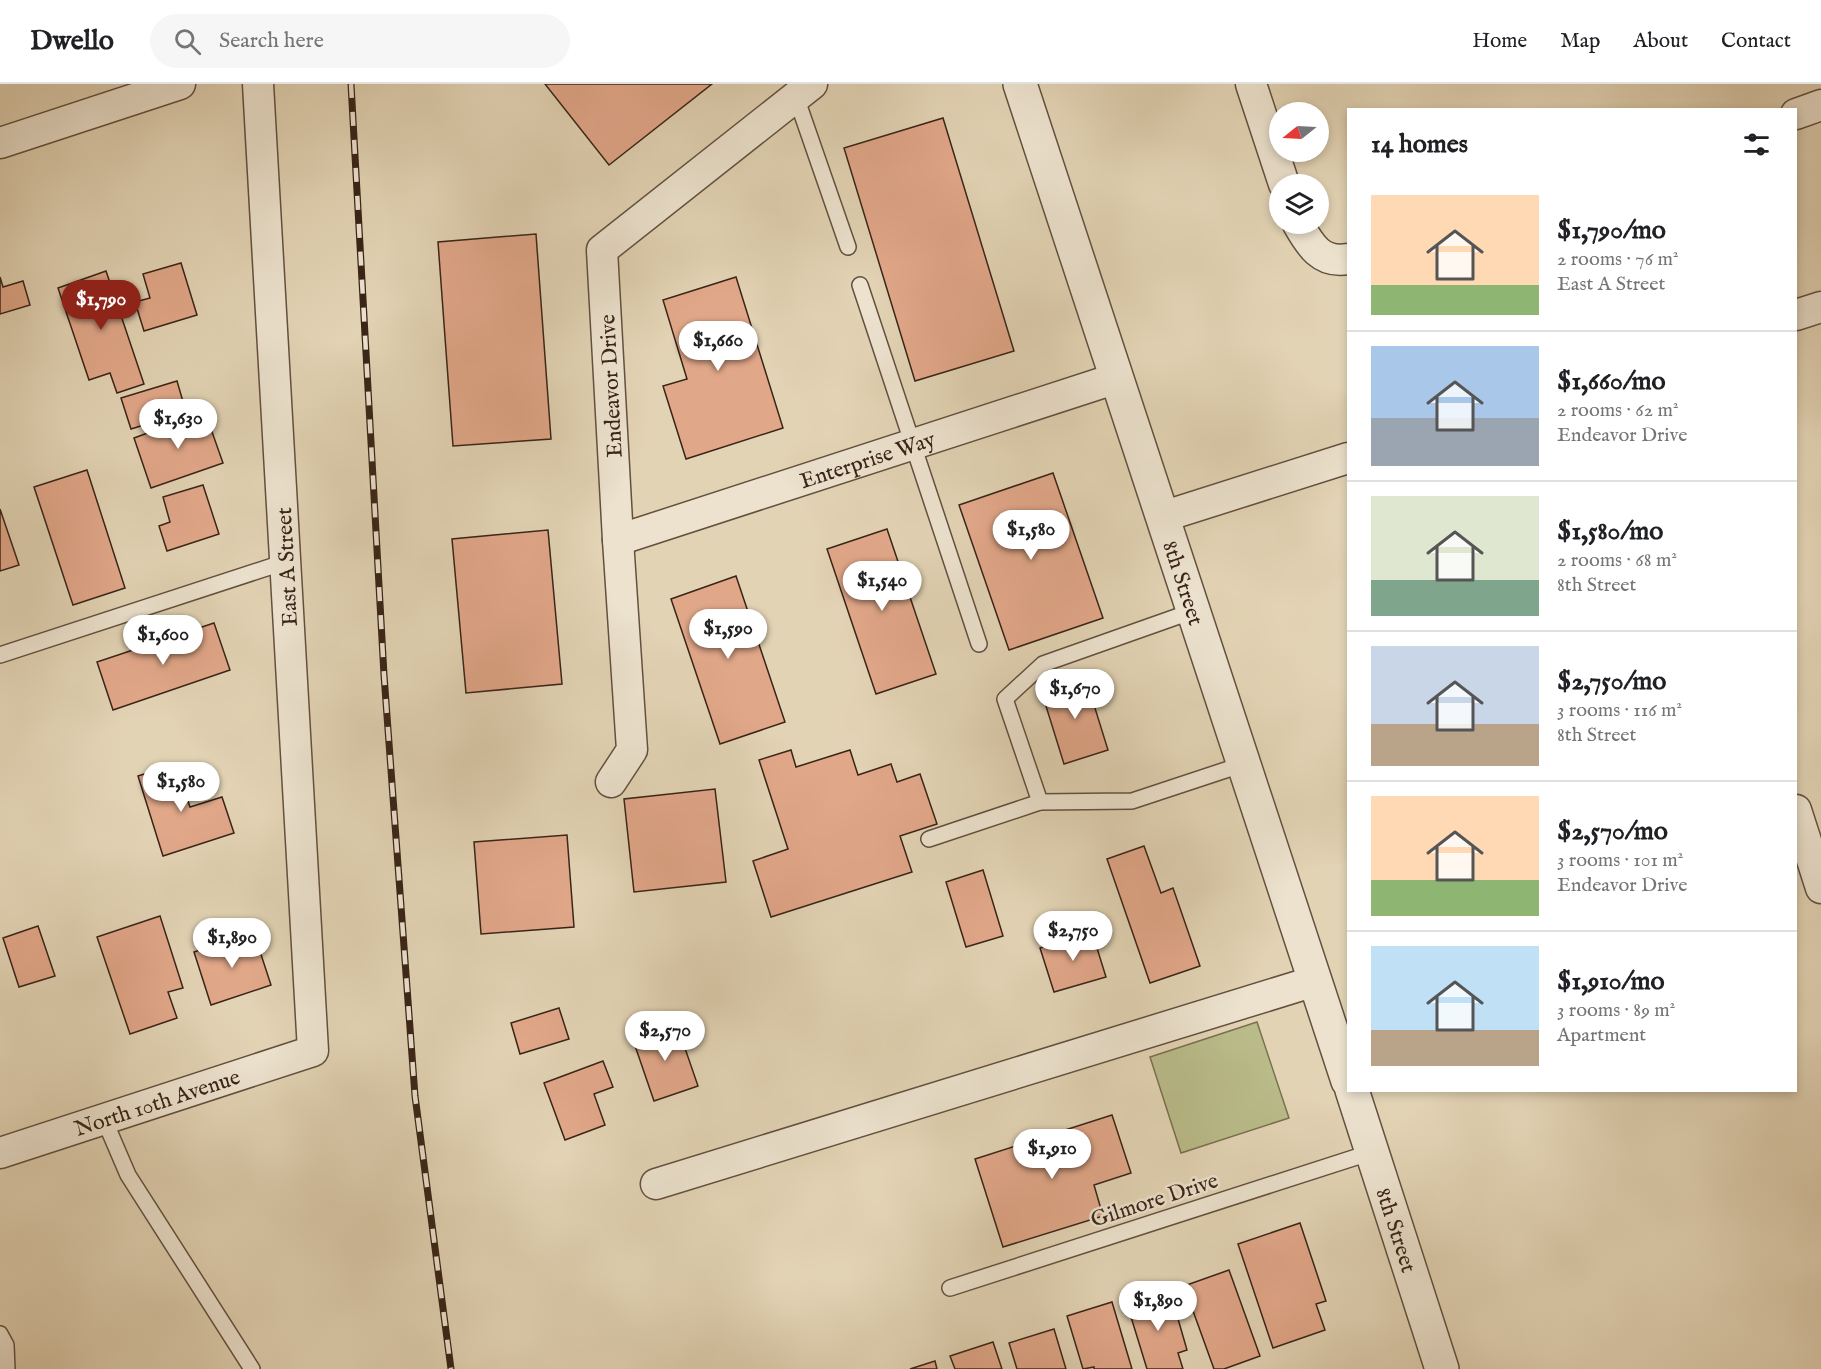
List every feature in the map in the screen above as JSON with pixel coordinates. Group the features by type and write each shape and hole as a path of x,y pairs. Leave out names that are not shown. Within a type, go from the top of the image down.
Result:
{"street":[{"path":"1,139 180,84"},
{"name":"East A Street","path":"258,84 313,1051"},
{"name":"8th Street","path":"1020,84 1347,1078"},
{"path":"1251,84 1281,174"},
{"name":"Endeavor Drive","path":"611,782 632,750 618,540 603,250 804,90"},
{"path":"1797,114 1821,105"},
{"path":"1304,234 1307,240 1336,258"},
{"path":"1797,315 1821,307"},
{"name":"Enterprise Way","path":"618,540 1117,378"},
{"path":"1162,517 1347,458"},
{"path":"1797,813 1821,888"},
{"path":"656,1184 1315,981"},
{"name":"North 10th Avenue","path":"0,1153 313,1051"},
{"name":"8th Street","path":"1353,1092 1442,1369"}],"lane":[{"path":"804,90 848,247"},
{"path":"860,285 979,644"},
{"path":"0,655 285,562"},
{"path":"1040,802 1005,699 1043,664 1192,611"},
{"path":"928,839 1040,802 1132,801 1244,764"},
{"path":"104,1119 129,1175 252,1369"},
{"name":"Gilmore Drive","path":"950,1288 1372,1152"},
{"path":"0,1334 6,1345 7,1369"}],"green space":[{"path":"1257,1022 1289,1118 1181,1153 1150,1057"}],"building":[{"path":"545,84 712,84 609,165"},
{"path":"943,118 1014,351 915,381 844,148"},
{"path":"536,234 551,439 453,446 438,242"},
{"path":"181,263 197,315 144,331 135,302 150,298 143,274"},
{"path":"106,271 144,384 117,393 110,373 89,380 58,288"},
{"path":"0,277 3,287 23,281 30,305 0,314"},
{"path":"736,277 783,428 686,459 663,386 687,379 663,300"},
{"path":"177,381 186,412 131,429 121,398"},
{"path":"205,412 223,463 151,488 134,438"},
{"path":"87,470 125,588 73,605 34,487"},
{"path":"1053,473 1103,618 1009,650 959,505"},
{"path":"203,485 219,534 167,551 159,526 170,522 163,497"},
{"path":"0,509 19,565 0,571"},
{"path":"887,529 936,674 876,694 827,549"},
{"path":"548,530 562,684 466,693 452,539"},
{"path":"736,576 785,722 720,744 671,599"},
{"path":"214,623 230,670 113,710 97,662"},
{"path":"1085,676 1108,750 1064,764 1041,690"},
{"path":"791,750 796,767 850,750 858,775 891,764 897,782 920,774 937,824 900,836 912,872 771,917 753,861 788,849 759,760"},
{"path":"175,764 190,807 222,797 234,833 163,856 138,776"},
{"path":"715,789 726,882 634,892 624,799"},
{"path":"567,835 574,927 481,934 474,842"},
{"path":"1144,846 1161,893 1173,888 1200,966 1150,983 1107,859"},
{"path":"983,870 1003,936 966,947 946,882"},
{"path":"160,916 183,988 168,992 177,1018 130,1034 97,937"},
{"path":"38,926 55,976 19,987 3,938"},
{"path":"1092,932 1106,977 1054,992 1040,948"},
{"path":"254,933 271,985 211,1005 194,952"},
{"path":"559,1008 569,1039 520,1054 511,1023"},
{"path":"676,1022 698,1086 654,1101 632,1037"},
{"path":"603,1061 613,1087 594,1094 605,1125 565,1140 544,1083"},
{"path":"1112,1115 1131,1173 1094,1185 1103,1216 1003,1247 975,1159"},
{"path":"1300,1223 1326,1301 1316,1304 1325,1330 1273,1348 1238,1244"},
{"path":"1229,1270 1260,1356 1224,1369 1214,1369 1184,1286"},
{"path":"1170,1291 1187,1350 1178,1353 1183,1369 1147,1369 1127,1304"},
{"path":"1112,1302 1132,1369 1094,1369 1094,1367 1083,1369 1067,1316"},
{"path":"1054,1329 1066,1369 1017,1369 1009,1343"},
{"path":"993,1342 1002,1369 955,1369 950,1356"},
{"path":"935,1361 937,1369 910,1369"}],"railway":[{"path":"351,84 384,675 415,1096 451,1369"}]}
